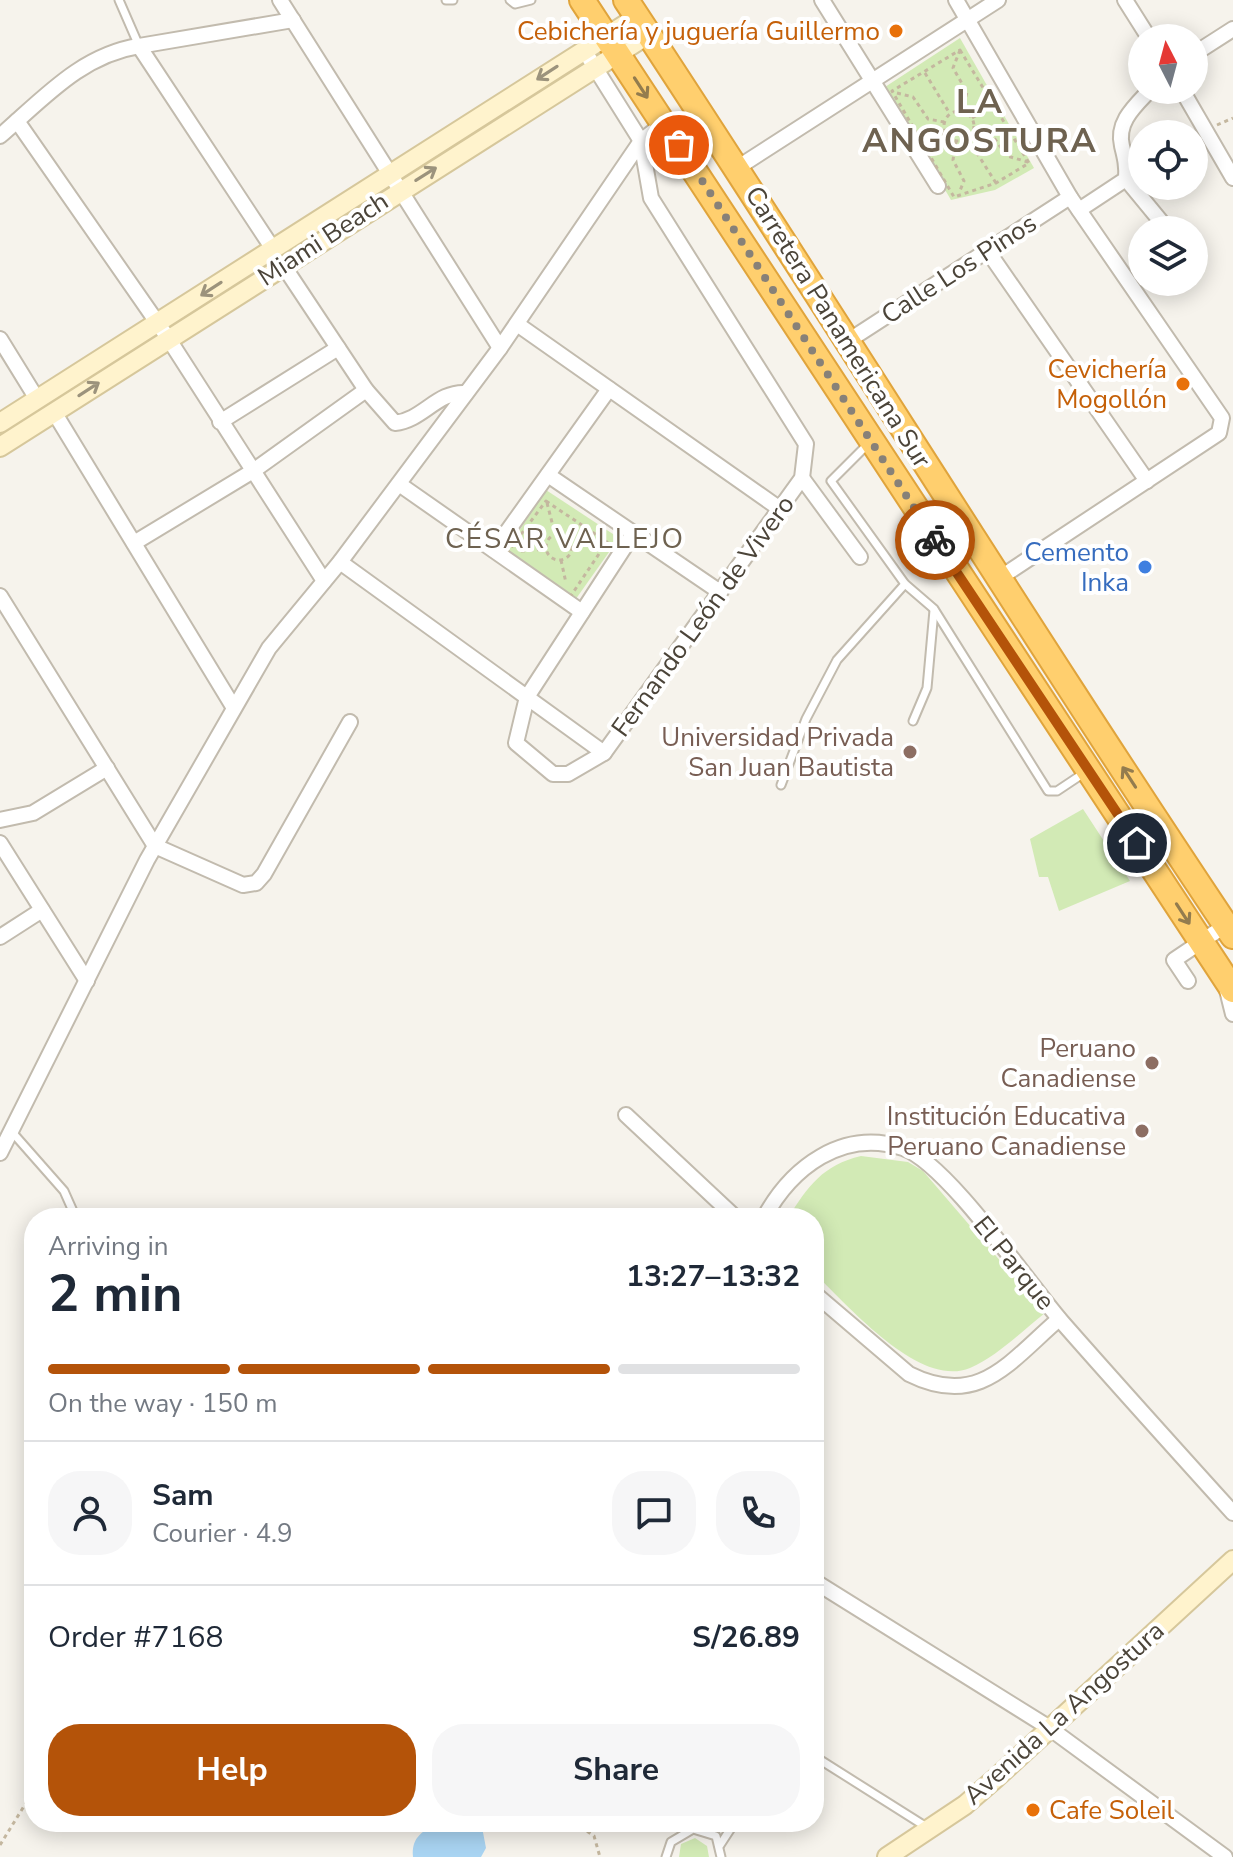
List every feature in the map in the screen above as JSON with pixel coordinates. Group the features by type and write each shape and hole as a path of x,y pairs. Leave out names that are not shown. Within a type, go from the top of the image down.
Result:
{"highway":[{"name":"Carretera Panamericana Sur","path":"582,0 1228,982"},
{"name":"Carretera Panamericana Sur","path":"637,17 737,168 998,579 1231,932"}],"street":[{"path":"280,0 500,348"},
{"path":"822,0 938,186"},
{"path":"956,0 1070,197 1222,418 1223,427 1219,433 998,579"},
{"path":"737,168 998,0"},
{"path":"1125,0 1140,24"},
{"name":"Miami Beach","path":"395,182 595,67 611,44 637,17"},
{"path":"0,136 77,69 116,49 293,20"},
{"path":"1208,45 1233,29"},
{"name":"Miami Beach","path":"0,447 54,412 163,331 395,182 584,50 611,44"},
{"path":"139,46 366,390 395,423 407,422 443,397 466,393"},
{"path":"584,50 641,141 651,198 806,444 802,478 860,557"},
{"path":"1138,104 1122,123 1121,141 1128,165 1126,179 1156,216"},
{"path":"1190,104 1233,178"},
{"path":"17,121 163,331 324,581"},
{"path":"0,1153 155,846 269,648 340,562 500,348 641,141 664,123"},
{"path":"1079,210 1126,179"},
{"name":"Calle Los Pinos","path":"848,341 1070,197"},
{"path":"987,250 1147,481"},
{"path":"517,324 780,509"},
{"name":"Miami Beach","path":"0,423 37,399 163,331"},
{"path":"0,339 37,399"},
{"path":"220,422 338,348"},
{"path":"500,551 548,475 609,389"},
{"path":"134,543 253,471 366,390"},
{"path":"54,412 234,708"},
{"path":"548,475 720,592"},
{"name":"Fernando León de Vivero","path":"604,753 802,478"},
{"path":"399,484 500,551 582,612"},
{"path":"340,562 527,697 604,753 568,774 553,774 516,743 527,697 633,534"},
{"path":"0,596 155,846 243,885 256,883 350,722"},
{"path":"0,820 33,813 107,768"},
{"path":"0,843 87,981"},
{"path":"0,937 42,910"},
{"path":"1188,981 1174,960 1231,932"},
{"path":"1228,982 1233,1014"},
{"path":"626,1115 725,1208"},
{"name":"El Parque","path":"770,1208 779,1191 807,1162 829,1152 866,1143 905,1149 944,1179 1059,1319 1233,1513"},
{"path":"824,1302 909,1374 953,1388 968,1387 992,1375 1059,1319"},
{"name":"Avenida La Angostura","path":"887,1857 930,1829 996,1778 1233,1560"},
{"path":"824,1587 1048,1727 1225,1857"}],"lane":[{"path":"119,0 139,46"},
{"path":"446,0 453,0"},
{"path":"510,0 515,4 531,0"},
{"path":"871,441 831,481 905,584 934,609 1048,791 1057,791 1089,770"},
{"path":"781,785 806,719 837,660 905,584"},
{"path":"913,721 927,688 934,609"},
{"path":"12,1132 64,1191 72,1208"},
{"path":"824,1762 930,1829"},
{"path":"666,1857 671,1842 681,1833 689,1832"},
{"path":"709,1832 716,1836 721,1857"},
{"path":"720,1845 728,1832"}],"path":[{"path":"892,91 960,50"},
{"path":"960,50 1029,163"},
{"path":"960,50 953,68 967,92 962,112"},
{"path":"924,71 950,114"},
{"path":"892,91 913,97 928,119 944,122"},
{"path":"892,91 954,197 996,183 1029,163"},
{"path":"971,119 993,105"},
{"path":"957,110 962,112 971,119 974,129 968,139 950,140 944,122 957,110"},
{"path":"974,129 990,132 1007,156 1029,163"},
{"path":"924,145 945,132"},
{"path":"968,139 996,183"},
{"path":"956,141 953,160 964,181 959,195"},
{"path":"500,551 546,501"},
{"path":"546,501 555,534"},
{"path":"546,501 607,542"},
{"path":"555,534 567,536 572,547 571,553 561,560 551,558 545,549 549,537 555,534"},
{"path":"570,597 607,542"},
{"path":"572,547 607,542"},
{"path":"500,551 545,549"},
{"path":"500,551 570,597"},
{"path":"561,560 570,597"},
{"path":"0,1845 24,1806"},
{"path":"588,1832 594,1836 600,1857"}],"green space":[{"path":"960,38 1034,168 995,190 951,200 885,87"},
{"path":"546,490 619,538 573,603 505,552"},
{"path":"1083,809 1130,881 1059,911 1048,877 1039,877 1030,839"},
{"path":"861,1156 908,1162 923,1171 1045,1313 990,1357 970,1368 950,1371 929,1367 886,1340 824,1283 824,1208 794,1208 818,1178"},
{"path":"695,1838 707,1846 709,1857 679,1857 681,1844"}],"water":[{"path":"423,1832 483,1832 486,1848 481,1857 413,1857 416,1839"}],"way so far":[{"path":"679,145 935,540"}],"place":[{"name":"Cebichería y juguería Guillermo","path":"896,31"},
{"name":"Cevichería Mogollón","path":"1183,384"},
{"name":"Cemento Inka","path":"1145,567"},
{"name":"Universidad Privada San Juan Bautista","path":"910,752"},
{"name":"Peruano Canadiense","path":"1152,1063"},
{"name":"Institución Educativa Peruano Canadiense","path":"1142,1131"},
{"name":"Cafe Soleil","path":"1033,1810"}],"district":[{"name":"LA ANGOSTURA","path":"980,122"},
{"name":"CÉSAR VALLEJO","path":"565,539"}],"route":[{"path":"935,540 1137,843"}]}
